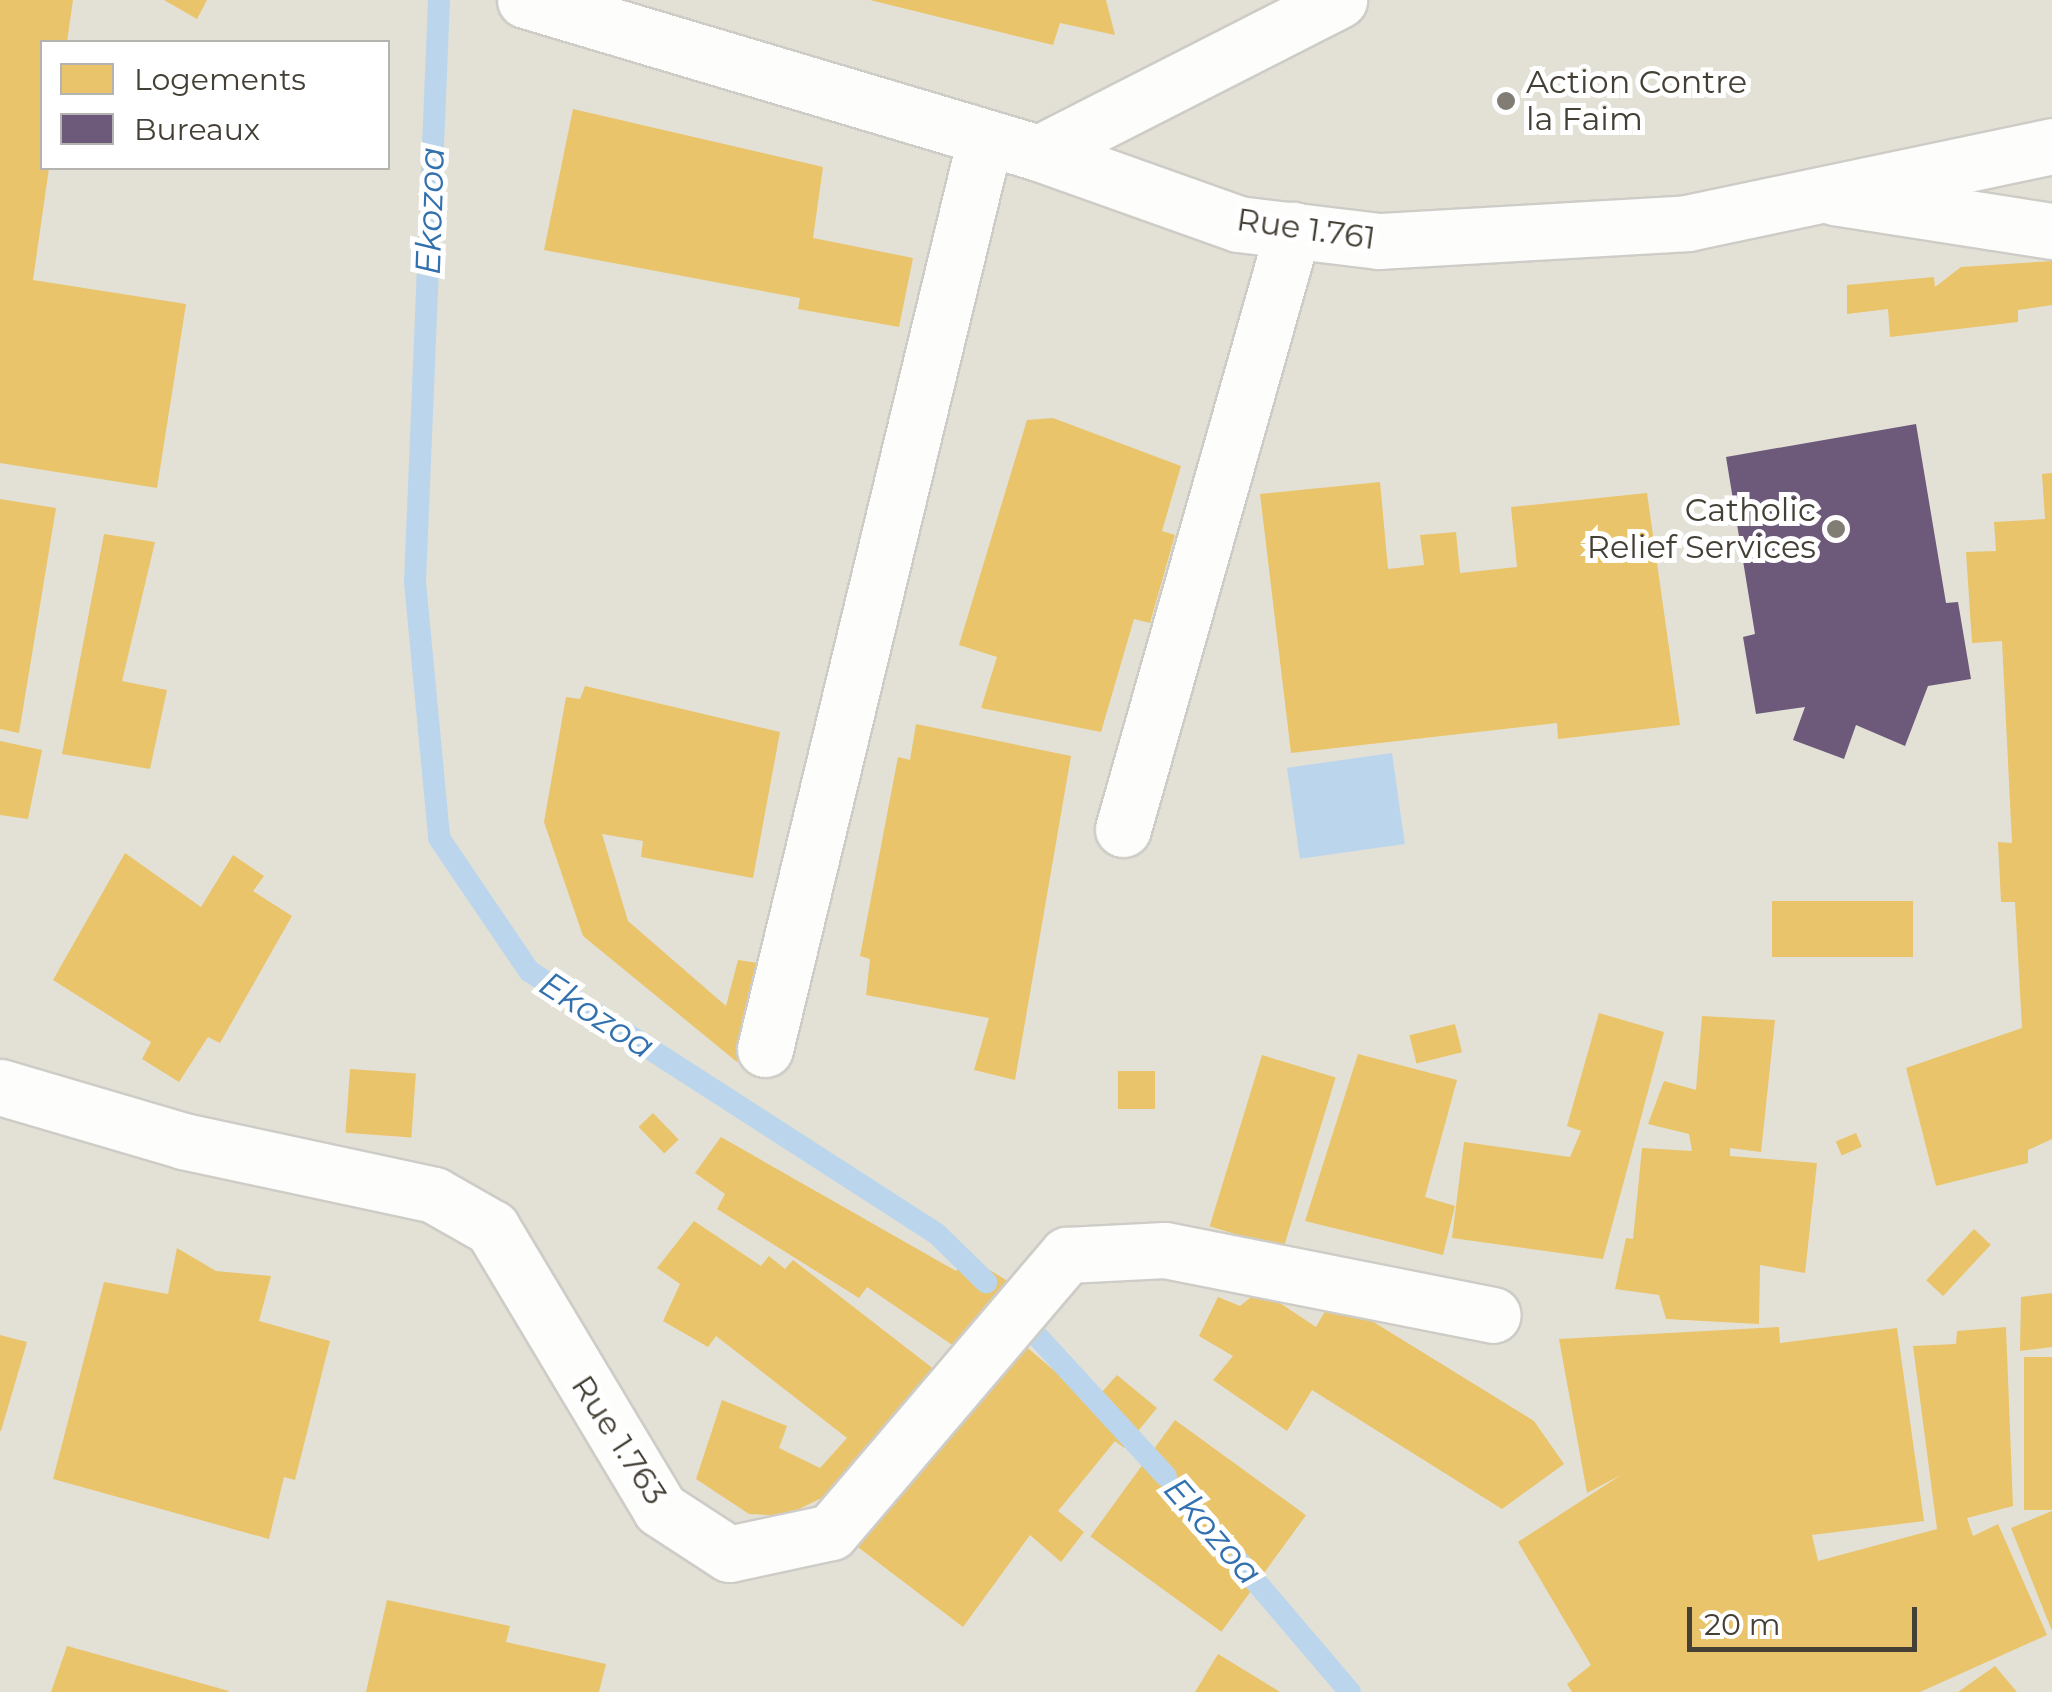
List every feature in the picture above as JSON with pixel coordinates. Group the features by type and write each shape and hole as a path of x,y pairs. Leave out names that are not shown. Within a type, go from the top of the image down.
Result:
{"street":[{"name":"Rue 1.761","path":"524,0 984,143 1039,154 1238,224 1379,241 1687,222 2052,146"},
{"path":"1039,154 1339,0"},
{"path":"766,1049 984,143"},
{"path":"1812,193 2052,230"},
{"path":"1123,830 1293,230"},
{"name":"Rue 1.763","path":"0,1086 183,1142 434,1195 492,1228 660,1509 729,1554 831,1532 1067,1255 1165,1250 1493,1315"}],"shaded area":[{"path":"0,0 2052,0 2052,1692 0,1692"}],"water":[{"path":"1392,753 1405,844 1300,859 1287,768"}],"building: Logements":[{"path":"0,0 73,0 67,40 40,40 40,170 49,170 33,280 186,304 157,488 0,463"},
{"path":"164,0 207,0 197,19"},
{"path":"870,0 1106,0 1115,35 1060,23 1053,45"},
{"path":"573,109 823,167 813,238 913,258 899,327 798,309 800,298 544,250"},
{"path":"2052,261 2052,305 2018,310 2018,322 1890,337 1888,309 1847,314 1847,285 1934,277 1935,287 1961,267"},
{"path":"1053,418 1181,466 1162,531 1175,535 1150,623 1134,619 1101,732 981,708 997,657 959,645 1027,420"},
{"path":"2052,473 2052,1139 2028,1150 2028,1163 1936,1186 1906,1068 2022,1028 2015,902 2001,902 1998,842 2012,843 2002,641 1972,643 1966,552 1996,551 1994,522 2045,519 2042,474"},
{"path":"1380,482 1388,569 1424,565 1420,535 1456,532 1460,573 1517,567 1511,507 1647,493 1680,725 1558,739 1557,723 1291,753 1260,494"},
{"path":"0,499 56,508 19,733 0,729"},
{"path":"104,534 155,542 122,681 167,690 150,769 62,754"},
{"path":"585,686 780,732 753,878 641,857 643,841 602,834 628,921 726,1006 738,960 758,963 737,1062 583,936 544,822 566,697 580,699"},
{"path":"916,724 1071,756 1015,1080 974,1070 989,1018 866,995 870,959 860,956 898,757 910,760"},
{"path":"0,741 42,750 28,819 0,815"},
{"path":"125,853 201,907 233,855 264,876 253,891 292,916 220,1043 208,1037 179,1082 142,1059 151,1042 53,980"},
{"path":"1772,901 1913,901 1913,957 1772,957"},
{"path":"1599,1013 1664,1032 1603,1259 1452,1238 1464,1142 1570,1157 1581,1131 1567,1126"},
{"path":"1702,1016 1775,1020 1761,1152 1730,1148 1730,1156 1817,1163 1805,1273 1760,1265 1759,1324 1666,1319 1659,1295 1615,1289 1626,1238 1633,1239 1642,1148 1692,1151 1689,1134 1648,1124 1664,1081 1696,1090"},
{"path":"1455,1024 1462,1052 1416,1064 1409,1035"},
{"path":"1358,1054 1457,1080 1425,1197 1455,1206 1443,1255 1305,1221"},
{"path":"1262,1055 1336,1078 1283,1249 1210,1226"},
{"path":"350,1069 416,1074 411,1137 346,1133"},
{"path":"1118,1071 1155,1071 1155,1109 1118,1109"},
{"path":"653,1113 679,1140 664,1154 639,1127"},
{"path":"1856,1133 1862,1147 1842,1155 1836,1142"},
{"path":"721,1137 956,1271 967,1256 1019,1288 970,1357 867,1287 859,1298 717,1209 725,1194 695,1173"},
{"path":"694,1221 761,1266 769,1256 785,1269 793,1260 944,1377 858,1480 785,1516 749,1514 696,1479 722,1400 787,1426 779,1448 820,1468 847,1438 716,1336 708,1347 663,1321 680,1284 657,1268"},
{"path":"1974,1229 1991,1245 1943,1296 1926,1280"},
{"path":"177,1248 216,1271 271,1276 259,1321 330,1341 295,1480 284,1477 269,1539 53,1479 104,1282 168,1294"},
{"path":"1260,1290 1316,1327 1333,1297 1534,1421 1564,1464 1502,1509 1312,1390 1287,1431 1213,1380 1233,1356 1199,1336 1218,1297 1240,1306"},
{"path":"2052,1293 2052,1347 2020,1351 2021,1297"},
{"path":"1779,1327 1780,1343 1897,1328 1924,1521 1812,1535 1818,1561 1937,1529 1913,1346 1956,1344 1957,1331 2006,1327 2013,1506 1967,1518 1973,1536 1998,1524 2047,1635 1920,1692 1572,1692 1567,1684 1591,1665 1518,1542 1621,1475 1587,1493 1559,1339"},
{"path":"1009,1332 1092,1403 1117,1375 1157,1408 1124,1448 1115,1441 1058,1511 1084,1532 1061,1562 1030,1535 963,1627 846,1538"},
{"path":"0,1335 27,1342 1,1431 0,1431"},
{"path":"2024,1357 2052,1357 2052,1510 2024,1510"},
{"path":"1175,1420 1306,1515 1221,1632 1090,1536"},
{"path":"2052,1511 2052,1631 2011,1528"},
{"path":"387,1600 510,1626 506,1642 606,1664 599,1692 366,1692"},
{"path":"67,1646 229,1691 51,1692"},
{"path":"1218,1654 1280,1692 1195,1692"},
{"path":"1995,1666 2017,1692 1958,1692"}],"building: Bureaux":[{"name":"Catholic Relief Services","path":"1916,424 1946,603 1958,602 1971,679 1928,686 1905,746 1856,725 1844,759 1793,740 1805,707 1756,714 1743,637 1755,634 1726,457"}],"waterway":[{"name":"Ekozoa","path":"439,0 415,582 439,838 529,971 937,1234 986,1282"},
{"name":"Ekozoa","path":"1015,1312 1166,1476"},
{"name":"Ekozoa","path":"1239,1562 1350,1692"}],"place":[{"name":"Action Contre la Faim","path":"1506,101"},
{"name":"Catholic Relief Services","path":"1836,529"}]}
